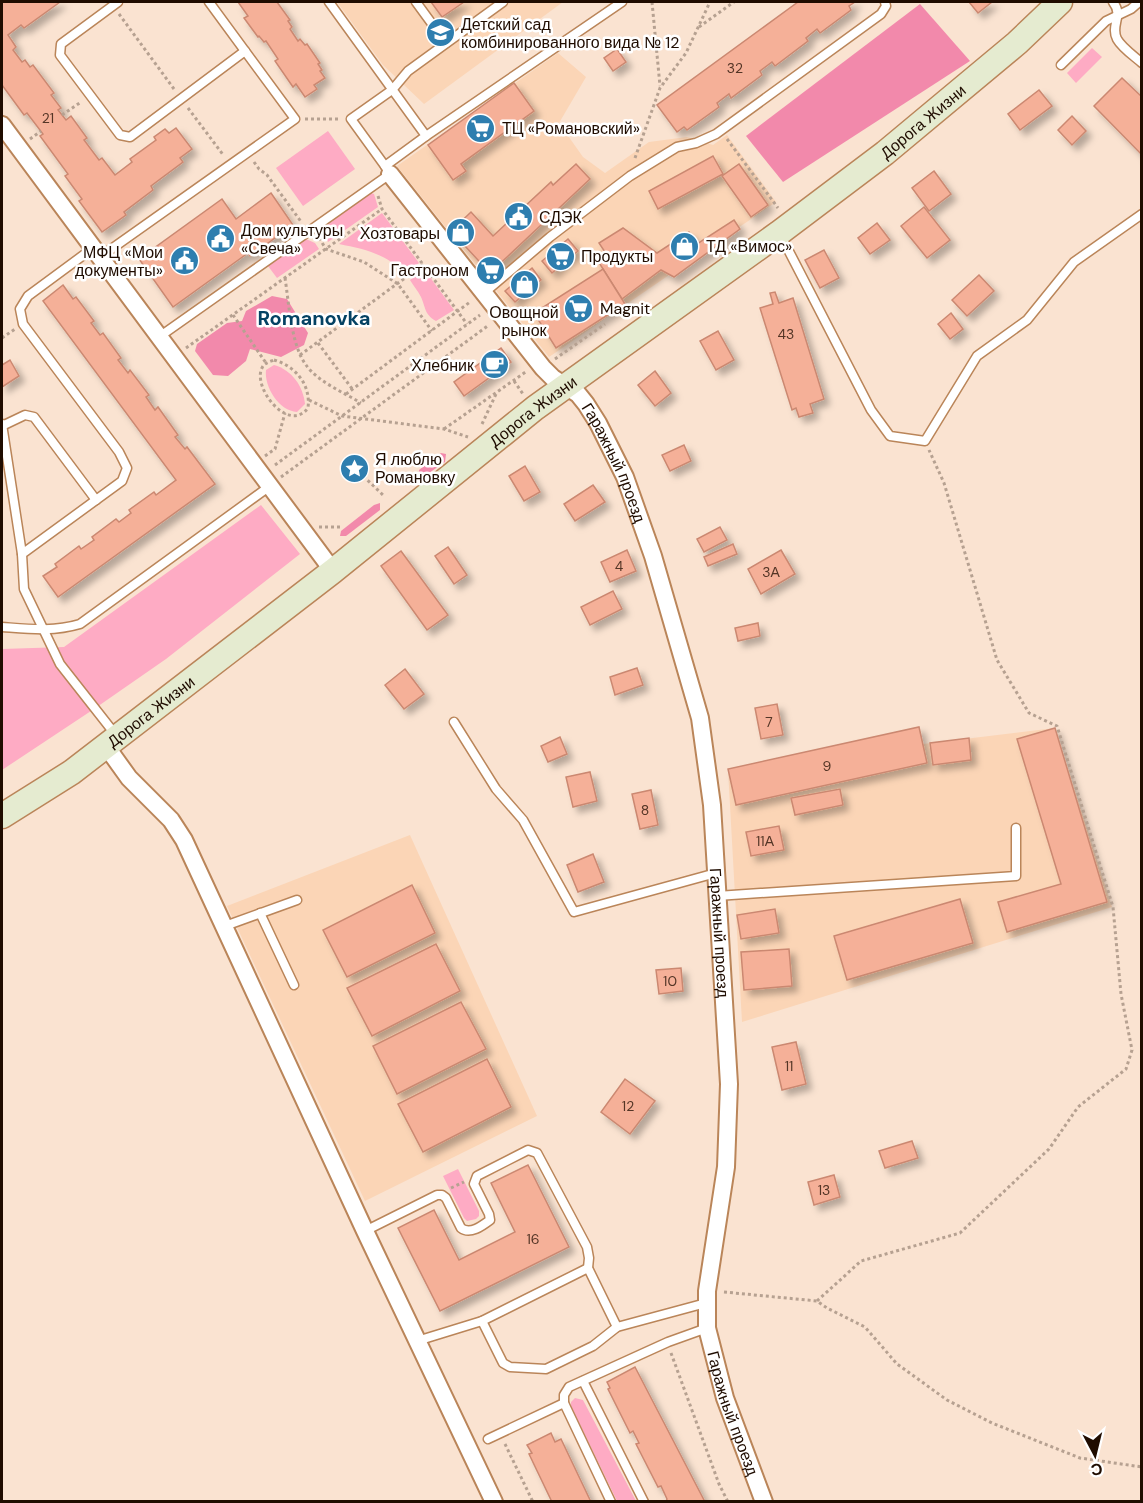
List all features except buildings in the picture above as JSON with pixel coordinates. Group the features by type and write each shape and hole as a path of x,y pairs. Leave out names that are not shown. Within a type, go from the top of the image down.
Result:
{"main road":[{"name":"Дорога Жизни","path":"2,816 72,772 333,571 526,415 784,229 885,153 1017,43 1060,2"}],"street":[{"path":"2,124 333,571"},
{"name":"Гаражный проезд","path":"387,170 543,368 553,378 578,394 598,423 625,477 653,556 700,718 712,805 729,1084 726,1167 706,1297 707,1328 725,1398 764,1502"},
{"path":"112,741 129,778 171,820 184,840 365,1231 494,1502"}],"lane":[{"path":"22,554 122,481 127,468 119,452 23,324 20,309 28,296 230,165 295,119 209,2"},
{"path":"329,2 426,136"},
{"path":"416,2 446,43"},
{"path":"387,170 351,119 392,90 408,70 503,2"},
{"path":"159,337 374,185 387,170 426,136 622,2"},
{"path":"491,301 550,237 630,176 677,147 696,143 716,134 881,14 886,6 885,2"},
{"path":"1113,2 1119,15 1115,29 1118,39 1142,63"},
{"path":"1060,65 1106,21 1131,9 1138,2"},
{"path":"115,3 61,44 60,56 120,135 130,137 245,51"},
{"path":"784,229 871,410 890,436 925,441 977,356 1027,320 1074,262 1142,214"},
{"path":"96,500 34,417 25,415 2,425 5,469 22,554 24,589 60,664 112,741"},
{"path":"2,627 44,630 62,629 80,624 262,475"},
{"path":"454,722 496,789 523,820 574,912 716,873"},
{"path":"717,896 1016,876 1016,828"},
{"path":"225,926 297,900"},
{"path":"260,913 294,985"},
{"path":"365,1231 436,1195 442,1195 446,1198 461,1228 471,1231 490,1220 474,1184 474,1179 528,1150 537,1153 587,1247 588,1268 617,1327"},
{"path":"417,1341 482,1321 588,1268"},
{"path":"482,1321 503,1363 510,1367 546,1369 593,1346 617,1327 706,1297"},
{"path":"612,1502 564,1403 564,1395 569,1388 583,1381 668,1342 707,1328"},
{"path":"583,1381 644,1502"},
{"path":"488,1439 564,1403"}],"path":[{"path":"652,2 660,88"},
{"path":"630,176 660,88 686,53 711,2"},
{"path":"697,28 734,2"},
{"path":"115,3 230,165"},
{"path":"62,116 90,95"},
{"path":"295,119 351,119"},
{"path":"26,142 41,131"},
{"path":"732,145 784,229"},
{"path":"247,153 259,169 267,175 308,232"},
{"path":"374,185 382,209 467,324"},
{"path":"181,351 382,209"},
{"path":"326,249 364,262 398,284 432,330"},
{"path":"300,355 423,264"},
{"path":"285,278 300,355 306,366 318,377 361,403"},
{"path":"346,394 458,312 491,301"},
{"path":"262,475 467,324 491,301"},
{"path":"262,475 361,419 491,301"},
{"path":"232,315 266,363"},
{"path":"555,359 605,324"},
{"path":"2,338 7,335"},
{"path":"318,342 353,390"},
{"path":"274,360 291,367 300,376 309,400 308,408 298,417 285,414 270,400 260,376 266,363 274,360"},
{"path":"444,429 528,370"},
{"path":"514,381 527,398"},
{"path":"479,430 497,393"},
{"path":"309,400 342,416 444,429 470,437"},
{"path":"262,475 275,449 285,414"},
{"path":"817,1301 861,1261 960,1233 1049,1149 1078,1107 1126,1069 1132,1050 1122,994 1113,907 1057,726 1029,712 998,660 944,483 925,441"},
{"path":"358,472 383,495"},
{"path":"442,1195 474,1179"},
{"path":"706,1297 817,1301 865,1327 897,1364 947,1400 992,1423 1080,1458 1142,1467"},
{"path":"668,1342 719,1484 728,1502"},
{"path":"500,1433 533,1502"}],"shaded area":[{"name":"Детский сад комбинированного вида № 12","path":"337,2 563,2 424,104 383,65"},
{"path":"920,4 970,61 783,182 746,136"},
{"path":"1092,48 1102,57 1076,83 1067,73"},
{"path":"558,53 586,77 559,123 583,157 605,173 649,142 687,137 713,145 727,135 776,202 549,357 397,166"},
{"path":"328,131 355,169 303,206 276,168"},
{"path":"371,193 374,194 378,207 328,242 324,227"},
{"path":"382,213 419,263 404,273 383,257 366,250 339,244"},
{"path":"306,239 315,243 319,249 277,278 268,266"},
{"path":"424,269 454,310 436,321 427,313 421,297 410,280"},
{"path":"272,296 287,299 308,333 304,345 281,357 250,349 246,361 228,376 213,375 195,351 197,344 227,323 242,321 246,311"},
{"path":"274,365 291,375 302,391 305,404 297,412 290,411 279,403 267,384 266,370"},
{"path":"441,453 446,454 445,462 423,477 419,475 419,470"},
{"path":"380,503 380,510 346,536 340,536 341,531 374,505"},
{"path":"261,505 300,554 166,659 2,770 2,649 64,647"},
{"path":"919,727 923,744 1055,728 1112,907 742,1022 728,769"},
{"path":"410,835 537,1116 365,1201 227,906"},
{"path":"458,1169 479,1211 476,1219 467,1221 464,1218 443,1176"},
{"path":"575,1398 583,1400 636,1501 617,1501 571,1406"}],"place":[{"name":"Детский сад комбинированного вида № 12","path":"440,33"},
{"name":"ТЦ «Романовский»","path":"481,128"},
{"name":"СДЭК","path":"518,217"},
{"name":"Хозтовары","path":"461,233"},
{"name":"Дом культуры «Свеча»","path":"220,239"},
{"name":"ТД «Вимос»","path":"685,246"},
{"name":"Продукты","path":"560,256"},
{"name":"МФЦ «Мои документы»","path":"184,261"},
{"name":"Гастроном","path":"490,270"},
{"name":"Овощной рынок","path":"524,284"},
{"name":"Magnit","path":"579,308"},
{"name":"Хлебник","path":"495,365"},
{"name":"Я люблю Романовку","path":"354,468"}],"district":[{"name":"Romanovka","path":"314,318"}]}
